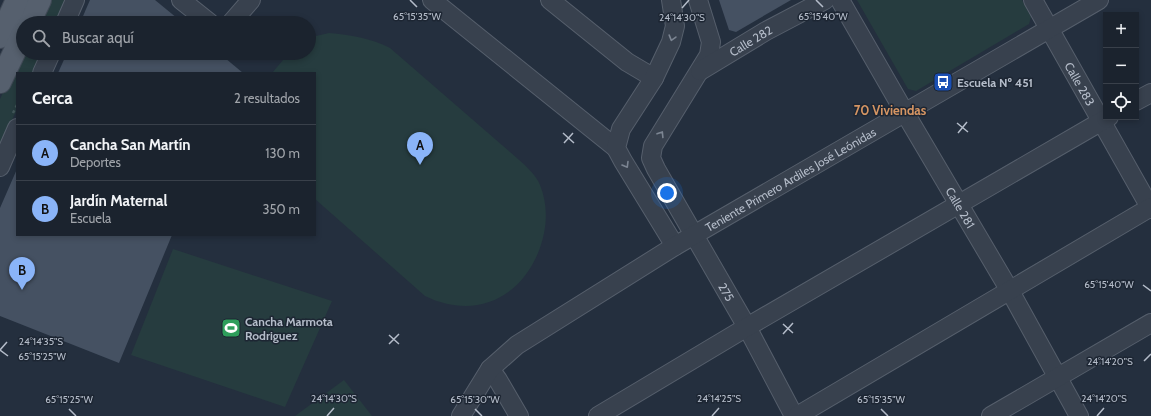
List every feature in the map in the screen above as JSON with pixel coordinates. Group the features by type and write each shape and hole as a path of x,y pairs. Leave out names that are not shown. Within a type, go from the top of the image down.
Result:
{"main road":[{"path":"0,37 17,0"},
{"path":"32,16 40,0"},
{"path":"0,82 16,49"}],"street":[{"path":"68,16 76,0"},
{"path":"181,0 201,16"},
{"path":"237,16 251,0"},
{"path":"432,0 616,148 675,246"},
{"path":"550,0 627,62 654,78"},
{"path":"616,148 621,130 654,78 671,42 675,26 671,0"},
{"name":"275","path":"698,0 711,42 709,55 653,146 651,158 796,416"},
{"name":"Calle 282","path":"699,72 766,31 825,0"},
{"name":"Calle 281","path":"840,0 1010,291 1079,416"},
{"name":"Calle 283","path":"1033,0 1103,114"},
{"name":"Teniente Primero Ardiles José Leónidas","path":"461,416 490,369 517,345 675,246 1099,0"},
{"path":"42,72 48,60"},
{"path":"1139,99 1151,93"},
{"path":"598,416 959,203 1104,120"},
{"name":"Calle 283","path":"1107,120 1151,208"},
{"path":"0,167 16,130"},
{"path":"796,416 1151,208"},
{"path":"990,416 1151,323"},
{"path":"490,369 519,416"}],"green space":[{"path":"46,0 67,0 60,16 39,16"},
{"path":"857,0 1022,0 1031,17 1029,24 916,91 908,89"},
{"path":"329,33 345,35 375,42 390,48 521,162 536,178 543,193 546,210 545,228 541,245 529,270 519,283 506,294 492,301 476,305 460,306 443,303 425,296 316,200 316,72 273,72 283,60 316,60 316,36"},
{"path":"18,60 40,60 34,72 16,72 16,111 0,147 0,99"},
{"name":"Cancha Marmota Rodriguez","path":"173,249 332,301 285,407 131,355"},
{"path":"344,380 372,416 295,416"}],"building":[{"path":"90,0 155,0 174,16 83,16"},
{"path":"719,0 791,0 736,32 729,30"},
{"path":"64,60 227,60 242,72 58,72"},
{"path":"16,171 16,236 172,236 119,363 0,316 0,208"}],"place":[{"name":"Escuela Nº 451","path":"943,82"},
{"name":"Cancha San Martín","path":"420,165"},
{"name":"Jardín Maternal","path":"22,290"},
{"name":"Cancha Marmota Rodriguez","path":"231,328"}],"district":[{"name":"70 Viviendas","path":"890,110"}]}
